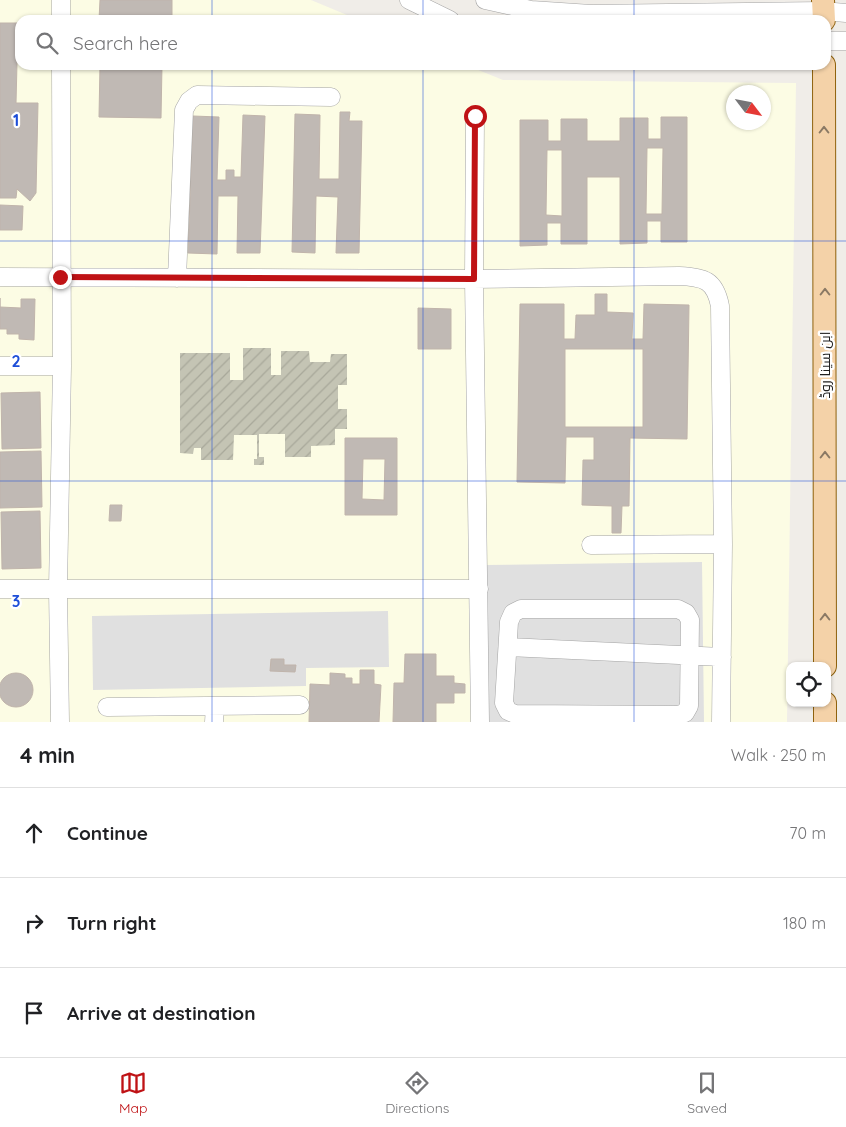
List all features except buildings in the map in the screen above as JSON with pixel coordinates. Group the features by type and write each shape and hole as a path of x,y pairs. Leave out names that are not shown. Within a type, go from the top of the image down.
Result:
{"main road":[{"name":"ابن سینا روڈ","path":"824,70 825,662"},
{"path":"825,707 825,722"}],"street":[{"path":"61,0 61,15"},
{"path":"409,0 440,15"},
{"path":"485,0 531,10 591,14 824,10 846,13"},
{"path":"831,40 846,41"},
{"path":"60,722 58,589 62,366 60,277 61,70"},
{"path":"177,278 184,110 189,101 197,95 331,97"},
{"path":"475,116 474,279 480,722"},
{"path":"0,276 474,279 695,276 706,280 717,292 720,306 723,544 721,722"},
{"path":"0,366 62,366"},
{"path":"591,544 723,544"},
{"path":"0,590 479,589"},
{"path":"520,609 678,609 686,612 690,620 689,706 685,713 678,715 515,714 508,711 504,703 508,647 509,622 513,613 520,609"},
{"path":"508,647 722,657"},
{"path":"107,707 215,714 300,705"}],"shaded area":[{"path":"0,0 311,0 347,15 15,15 15,70 478,70 503,80 796,83 788,662 786,662 787,722 0,722"},
{"path":"243,348 271,348 271,375 281,375 281,351 309,351 310,362 330,362 331,354 347,354 347,385 338,385 338,409 347,409 347,429 335,429 335,445 311,446 311,457 285,457 285,434 259,434 259,457 264,457 264,465 254,465 254,459 257,459 257,435 234,435 233,460 201,460 201,448 194,448 193,454 180,453 180,353 230,353 230,380 243,380"},
{"path":"702,562 704,722 488,722 484,565"},
{"path":"388,611 389,667 306,668 306,686 93,690 92,616"}],"route":[{"path":"60,277 474,279 475,116"}]}
